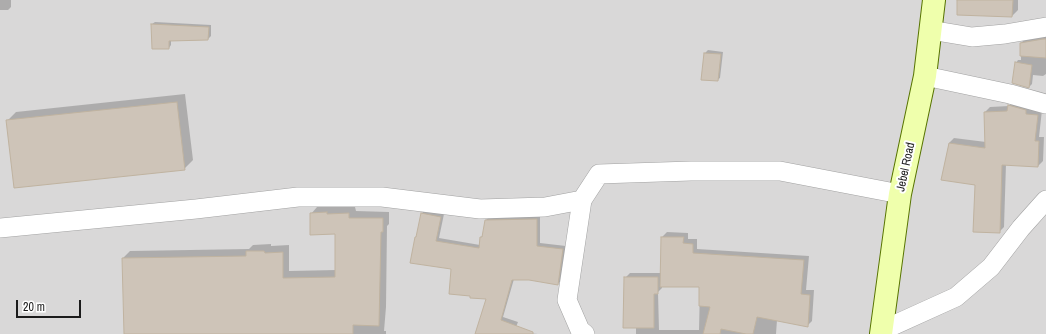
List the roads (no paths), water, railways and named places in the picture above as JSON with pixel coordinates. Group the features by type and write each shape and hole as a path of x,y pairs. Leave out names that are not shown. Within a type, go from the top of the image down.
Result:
{"main road":[{"name":"Jebel Road","path":"881,332 900,194 925,76 934,0"}],"street":[{"path":"930,30 972,37 1005,34 1046,27"},
{"path":"925,76 1010,94 1046,104"},
{"path":"585,334 580,330 567,300 582,200 599,174 691,171 780,171 900,194"},
{"path":"0,228 196,209 298,197 382,197 480,209 545,207 582,200"},
{"path":"881,332 956,297 991,267 1021,228 1046,200"}]}
